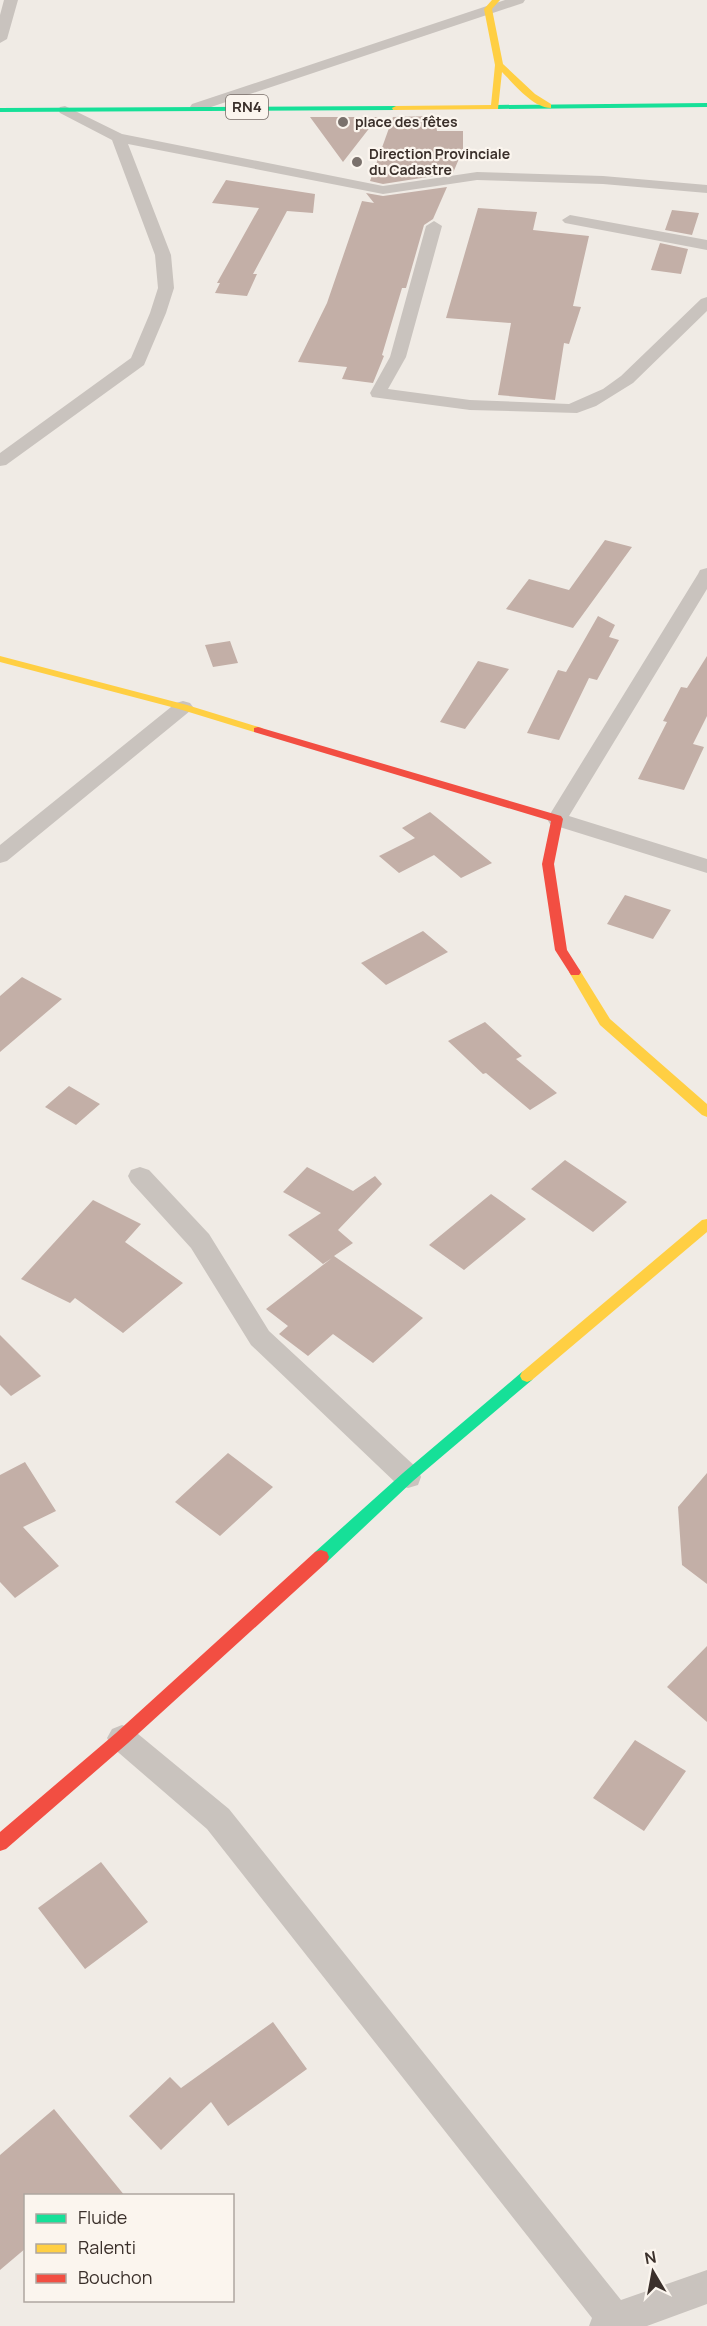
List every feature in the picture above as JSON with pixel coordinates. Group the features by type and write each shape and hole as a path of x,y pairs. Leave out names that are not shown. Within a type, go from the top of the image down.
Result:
{"main road":[{"path":"492,4 499,65 495,107 707,105"},
{"path":"499,65 532,96 548,106"},
{"name":"RN4","path":"0,110 197,107 495,107"},
{"path":"0,659 183,707 557,819 548,864 561,950 606,1022 707,1112"},
{"path":"2,1839 122,1738 408,1477 707,1224"}],"street":[{"path":"0,39 11,0"},
{"path":"197,107 492,4 518,0"},
{"path":"65,110 118,138 383,190 477,176 603,180 707,189"},
{"path":"0,461 138,361 158,313 166,288 163,255 118,138"},
{"path":"570,220 707,245"},
{"path":"434,226 398,357 378,393 470,405 571,409 582,406 625,381 707,302"},
{"path":"707,574 557,819 707,866"},
{"path":"0,856 183,707"},
{"path":"140,1176 200,1241 260,1338 408,1477"},
{"path":"122,1738 218,1819 610,2323 707,2287"}],"building":[{"path":"435,116 437,131 463,131 463,149 453,173 383,184 370,181 393,117"},
{"path":"310,117 378,117 343,162"},
{"path":"226,180 315,194 313,213 287,211 253,274 257,274 247,296 215,293 220,283 217,283 259,208 212,203"},
{"path":"447,187 433,219 424,225 406,288 402,288 382,355 384,356 373,383 342,379 347,367 298,362 327,303 362,201 374,203 366,193 383,196"},
{"path":"478,208 537,212 533,230 589,236 573,306 581,307 569,344 564,343 555,400 498,395 511,323 446,318"},
{"path":"672,210 699,213 692,235 665,230"},
{"path":"660,243 688,249 681,274 651,270"},
{"path":"605,540 632,547 573,628 506,609 529,579 569,590"},
{"path":"598,616 615,625 609,637 619,640 597,680 589,678 559,740 527,733 558,670 566,672"},
{"path":"230,641 238,663 213,667 205,645"},
{"path":"707,656 707,716 693,744 704,747 684,790 638,779 667,722 663,721 681,687 687,688"},
{"path":"478,661 509,669 465,729 440,722"},
{"path":"430,812 492,863 461,878 434,855 399,873 379,856 415,838 402,828"},
{"path":"625,895 671,910 653,939 607,924"},
{"path":"423,931 448,952 386,985 361,963"},
{"path":"22,977 62,999 0,1052 0,996"},
{"path":"485,1022 522,1056 516,1059 557,1093 530,1110 486,1073 483,1074 448,1041"},
{"path":"69,1086 100,1104 76,1125 45,1107"},
{"path":"565,1160 627,1202 593,1232 531,1189"},
{"path":"307,1167 353,1191 375,1176 382,1184 338,1230 353,1243 334,1256 423,1318 373,1363 333,1334 308,1356 279,1334 288,1326 266,1309 332,1258 323,1264 288,1235 321,1213 283,1192"},
{"path":"491,1194 526,1219 464,1270 429,1245"},
{"path":"93,1200 141,1224 125,1242 183,1283 123,1333 75,1298 70,1303 21,1279"},
{"path":"0,1335 41,1376 11,1396 0,1385"},
{"path":"228,1453 273,1487 220,1536 175,1502"},
{"path":"25,1462 56,1511 23,1527 59,1566 15,1598 0,1582 0,1475"},
{"path":"707,1473 707,1584 682,1565 678,1507"},
{"path":"707,1646 707,1722 667,1687"},
{"path":"635,1740 686,1771 644,1831 593,1798"},
{"path":"101,1862 148,1922 85,1969 38,1908"},
{"path":"273,2022 307,2069 228,2126 211,2102 161,2150 129,2116 170,2077 181,2088"},
{"path":"54,2109 123,2194 24,2194 24,2250 0,2270 0,2155"}],"traffic: fast":[{"path":"495,107 707,105"},
{"path":"0,110 396,108"},
{"path":"321,1557 408,1477 527,1376"}],"traffic: slow":[{"path":"396,108 495,107 499,65 488,9 496,0"},
{"path":"499,65 532,96 548,106"},
{"path":"0,659 183,707 258,730"},
{"path":"575,972 605,1022 707,1112"},
{"path":"527,1376 707,1224"}],"traffic: jam":[{"path":"258,730 557,819 548,864 561,950 575,972"},
{"path":"0,1843 122,1738 321,1557"}],"place":[{"name":"place des fêtes","path":"343,122"},
{"name":"Direction Provinciale du Cadastre","path":"357,162"}]}
